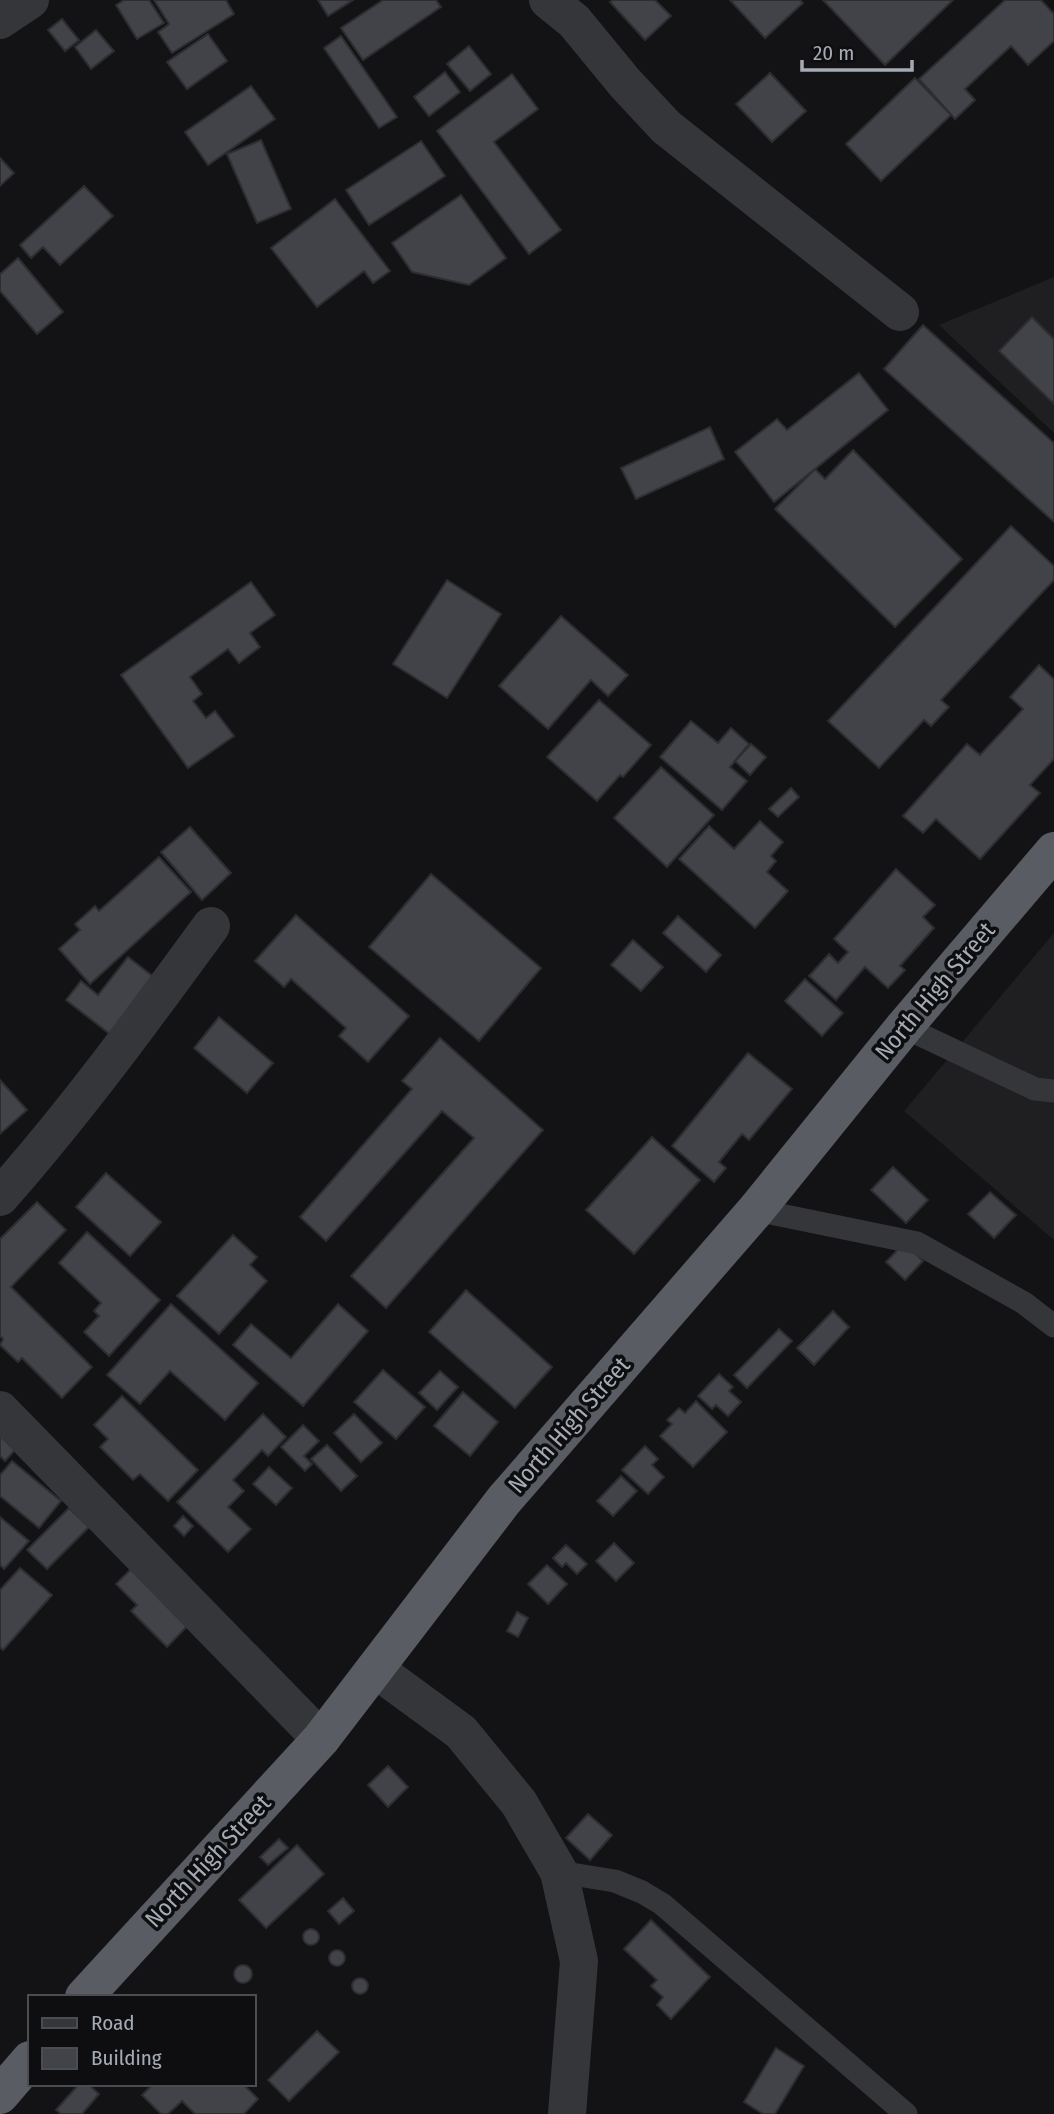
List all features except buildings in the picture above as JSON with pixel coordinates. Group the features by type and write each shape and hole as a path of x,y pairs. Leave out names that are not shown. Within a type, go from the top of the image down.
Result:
{"highway":[{"name":"North High Street","path":"86,1995 321,1740 504,1500 756,1209 904,1027 1054,851"},
{"path":"0,2095 28,2062"}],"street":[{"path":"0,20 30,0"},
{"path":"548,0 573,21 666,127 900,312"},
{"path":"0,1198 60,1127 211,926"},
{"path":"0,1410 321,1740"},
{"path":"375,1669 461,1732 519,1803 559,1872 579,1961 567,2114"}],"lane":[{"path":"904,1027 1035,1089 1054,1091"},
{"path":"756,1209 917,1243 1024,1303 1054,1326"},
{"path":"559,1872 615,1881 662,1904 906,2114"}],"shaded area":[{"path":"1054,277 1054,433 939,325"},
{"path":"1054,933 1054,1240 904,1111"}]}
